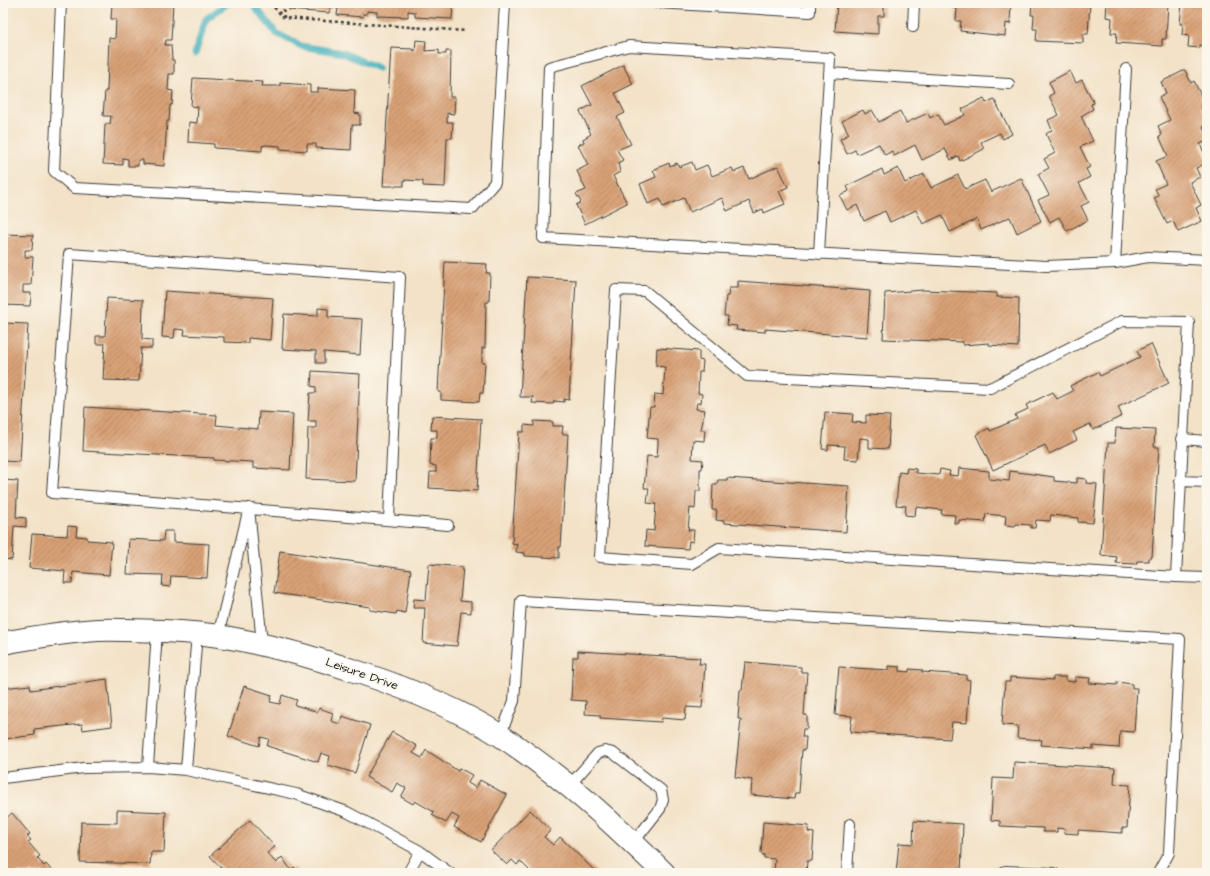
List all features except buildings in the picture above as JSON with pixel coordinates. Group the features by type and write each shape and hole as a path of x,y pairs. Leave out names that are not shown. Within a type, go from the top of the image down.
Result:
{"street":[{"name":"Leisure Drive","path":"3,643 99,630 208,634 262,644 325,661 398,686 433,700 500,736 539,763 569,786 664,873"}],"lane":[{"path":"61,3 54,171 74,188 472,209 495,182 505,3"},
{"path":"657,3 810,12 810,3"},
{"path":"913,27 914,3"},
{"path":"819,254 830,58 629,46 549,67 543,238 819,254 1046,266 1115,263 1148,257 1207,260"},
{"path":"1115,263 1126,69"},
{"path":"828,73 1009,84"},
{"path":"389,520 400,277 69,254 52,493 448,525"},
{"path":"1176,577 1188,322 1122,321 990,388 746,376 645,291 616,290 600,557 692,564 720,548 1176,577 1207,578"},
{"path":"1182,439 1207,441"},
{"path":"1180,481 1207,482"},
{"path":"186,770 208,634 249,508"},
{"path":"249,508 262,644"},
{"path":"500,736 514,701 521,601 1180,639 1169,853 1158,873"},
{"path":"148,767 157,631"},
{"path":"569,786 598,754 605,751 613,753 661,790 663,800 660,809 633,843"},
{"path":"3,778 84,768 148,767 186,770 296,794 347,812 420,851 450,873"},
{"path":"847,873 850,824"},
{"path":"408,873 420,851"},
{"path":"1005,873 1005,871 1054,873"}],"path":[{"path":"270,3 284,18 466,31"},
{"path":"283,3 284,18"}],"waterway":[{"path":"195,54 206,19 228,3"},
{"path":"252,3 276,33 301,46 343,53 378,68"}]}
